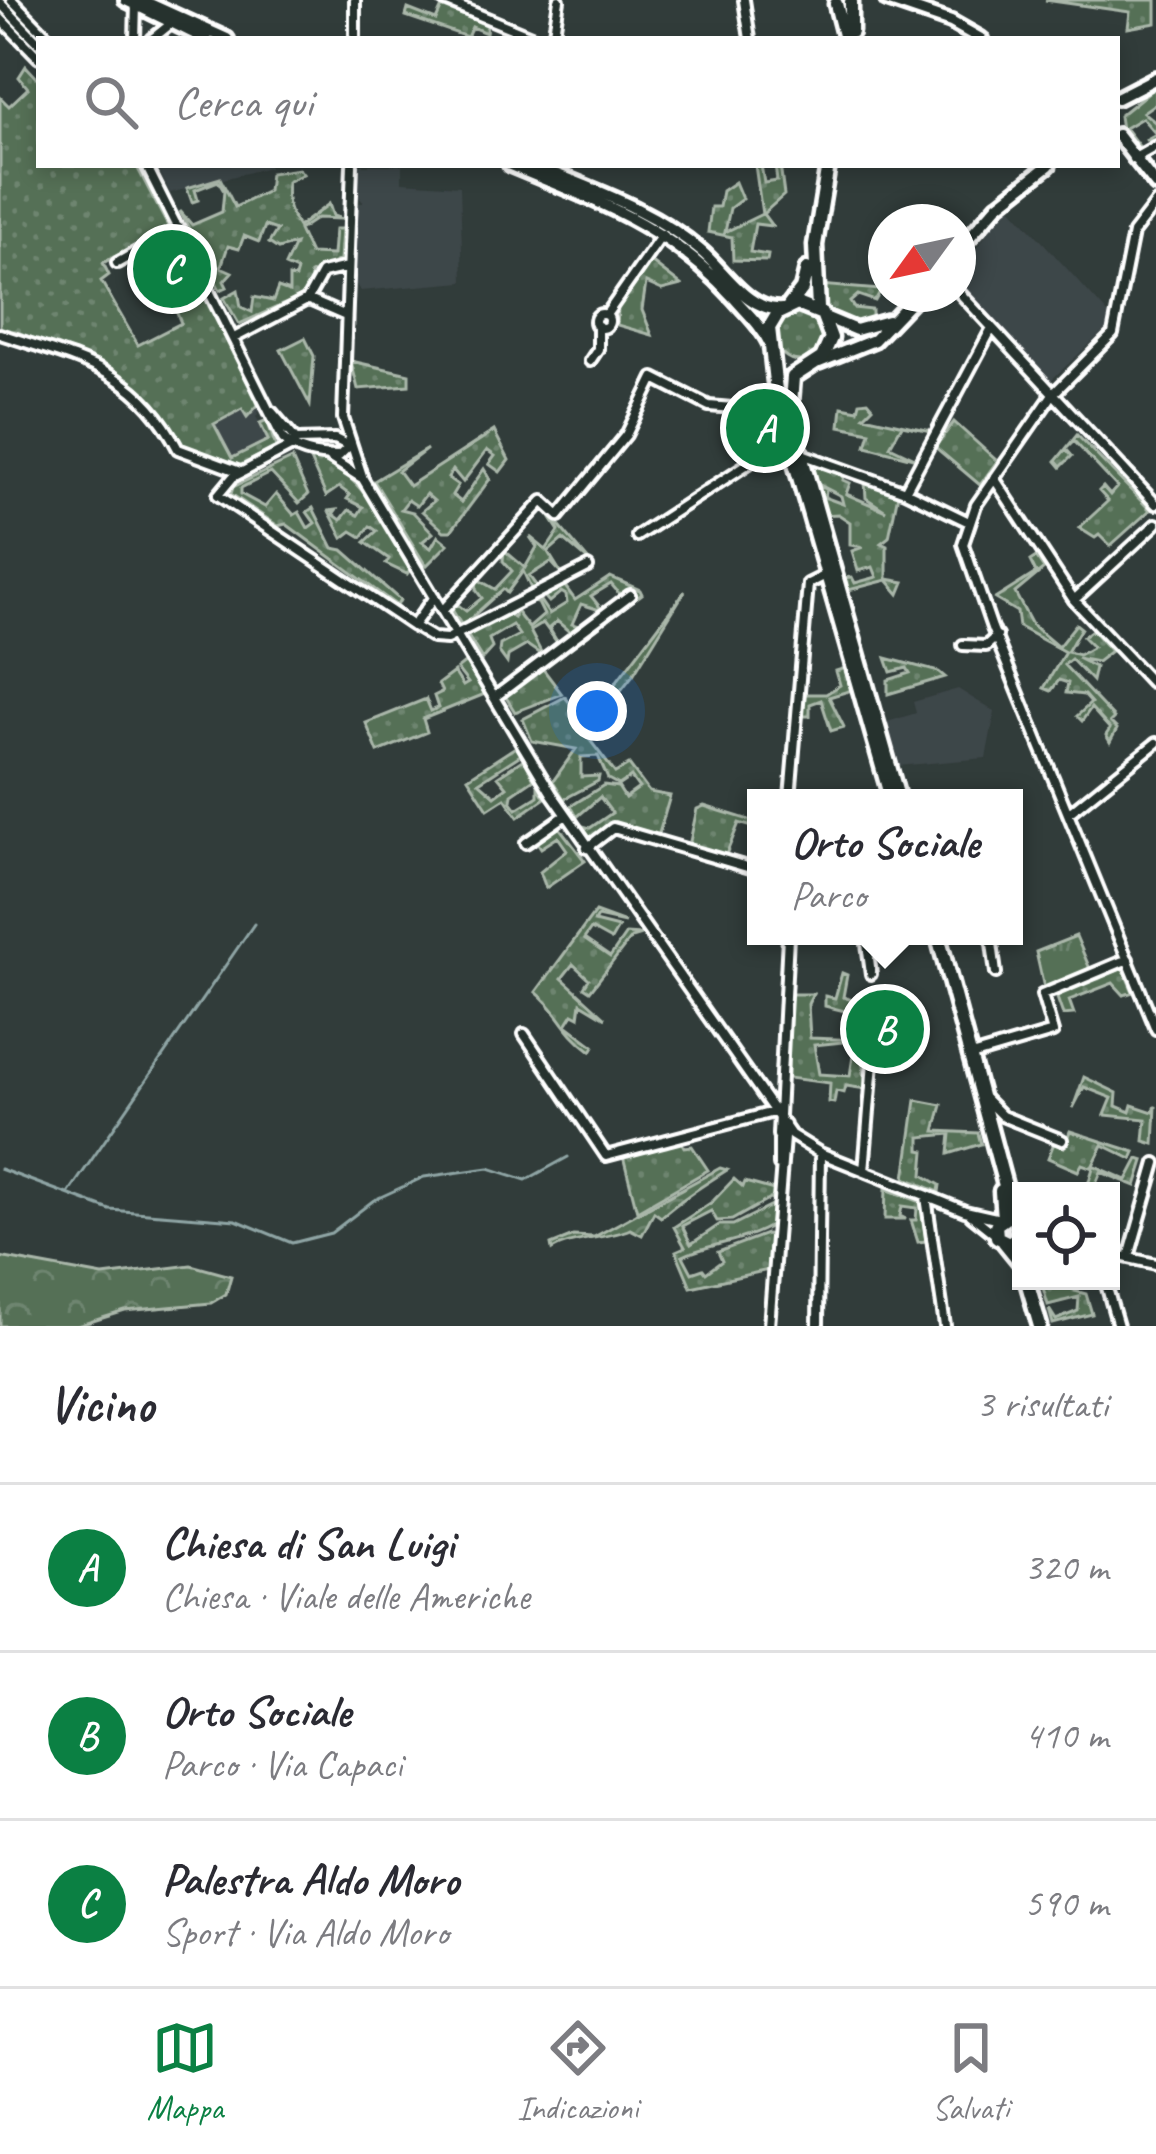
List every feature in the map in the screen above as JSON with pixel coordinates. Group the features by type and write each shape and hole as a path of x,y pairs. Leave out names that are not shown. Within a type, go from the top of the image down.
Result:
{"main road":[{"path":"886,0 919,5 976,36"},
{"path":"846,36 835,1 852,1 847,36"},
{"path":"136,2 200,36"},
{"path":"171,20 218,36"},
{"path":"1124,96 1156,78"},
{"path":"1120,140 1156,185"},
{"path":"1120,152 1133,159"},
{"path":"517,168 663,234 716,279 787,364 812,364"},
{"path":"540,168 661,222 703,253 753,302 822,314 866,330 898,312"},
{"path":"828,168 815,245 802,289 773,320 771,347 786,439 892,789"},
{"path":"976,230 998,205 1045,168"},
{"path":"812,364 831,338 822,314 815,245"},
{"path":"892,789 799,453 788,395 794,377 812,364 874,340 901,312"},
{"path":"936,945 1012,1229"},
{"path":"937,945 983,1097 997,1121 1012,1225"},
{"path":"1033,1290 1043,1326"}],"street":[{"path":"12,0 47,36"},
{"path":"355,0 355,36"},
{"path":"443,0 531,36"},
{"path":"553,36 559,0"},
{"path":"744,0 750,36"},
{"path":"135,36 136,2"},
{"path":"0,3 36,40"},
{"path":"155,36 171,20"},
{"path":"1,22 36,55"},
{"path":"1133,159 1156,146"},
{"path":"148,168 272,412 295,444 363,479"},
{"path":"352,168 343,418 349,446 363,479 566,815 785,1124 815,1152 1012,1232"},
{"path":"1156,203 1133,232 1113,334 1053,394 994,478 969,522 965,553 1156,1029"},
{"path":"117,263 179,228"},
{"path":"590,361 598,349 596,317 606,315 663,234"},
{"path":"320,302 322,273 348,267"},
{"path":"234,338 308,301 318,289"},
{"path":"308,301 346,316"},
{"path":"976,311 1156,504"},
{"path":"905,490 992,328"},
{"path":"0,334 105,368 165,424 178,449 241,473"},
{"path":"443,610 543,501 559,516 617,448 654,379 709,406 780,412"},
{"path":"322,440 343,418"},
{"path":"637,536 786,439"},
{"path":"349,446 322,440 295,444 241,473 218,495 433,638 458,634 588,567"},
{"path":"326,456 339,456 349,446"},
{"path":"799,453 905,490 969,522"},
{"path":"994,478 1074,600 1151,682"},
{"path":"1074,600 1156,524"},
{"path":"791,789 806,579 820,555"},
{"path":"807,599 812,578 826,575"},
{"path":"496,696 630,595"},
{"path":"413,626 434,597"},
{"path":"963,645 986,646 997,636"},
{"path":"1069,813 1153,745 1156,760"},
{"path":"526,843 566,815"},
{"path":"587,848 613,828 747,867"},
{"path":"781,1196 777,1111 785,1078 788,945"},
{"path":"867,945 871,974"},
{"path":"993,945 996,974"},
{"path":"971,1056 1053,1032 1042,995 1128,959"},
{"path":"524,1034 606,1156 777,1111"},
{"path":"864,1171 874,1050"},
{"path":"997,1121 1062,1140"},
{"path":"778,1135 785,1124"},
{"path":"769,1326 785,1124"},
{"path":"784,1176 791,1156 815,1152"},
{"path":"815,1152 818,1326"},
{"path":"1129,1257 1156,1163"},
{"path":"926,1196 946,1326"},
{"path":"965,1211 1012,1232"},
{"path":"1120,1255 1156,1264"},
{"path":"1108,1290 1118,1326"}],"shaded area":[{"path":"158,168 265,168 170,193"},
{"path":"360,168 402,168 402,182 460,186 463,282 360,291 354,281 358,203 364,203 358,196"},
{"path":"1008,204 1110,316 1106,329 1049,382 976,303 976,249"},
{"path":"255,396 261,408 256,417 260,423 267,420 278,444 239,466 182,422"},
{"path":"958,689 995,712 986,758 897,766 884,723 916,713 913,702"}],"green space":[{"path":"1045,0 1156,0 1156,23 1128,28 1130,12"},
{"path":"442,7 487,25 486,33 472,27 464,36 406,16 408,9 436,20"},
{"path":"26,66 36,77 36,168 138,168 169,228 103,263 109,275 101,281 138,345 181,323 176,311 204,296 259,404 247,417 242,409 214,424 232,458 268,440 260,423 267,420 276,447 239,466 182,447 165,419 119,373 15,331 0,330 0,97 9,106 28,88 19,77"},
{"path":"1156,86 1156,103 1143,112 1156,123 1156,134 1142,118 1125,128 1141,149 1135,152 1122,136 1120,115"},
{"path":"755,168 762,168 764,183 777,181 775,168 780,168 784,195 763,214 772,226 755,224 750,252 768,255 767,261 733,260 732,237 708,232 711,207 719,207 722,191 735,182 742,199 730,208 725,232 762,214"},
{"path":"299,169 303,174 287,182 292,216 298,227 329,204 333,216 342,219 317,218 299,230 310,254 333,255 335,229 342,229 340,260 310,274 313,288 307,294 239,324 224,298 238,290 241,307 252,312 254,297 273,301 278,288 289,292 289,277 295,278 297,271 285,266 295,244 278,249 269,243 277,230 265,226 259,242 244,236 239,249 228,246 221,267 232,272 224,281 227,287 220,290 180,211 192,225 222,212 224,191 218,181 195,190 198,200 192,202 187,188 220,178 235,207 268,191 270,173"},
{"path":"174,237 204,296 176,311 146,253"},
{"path":"651,262 681,285 662,290 646,283 642,310 652,335 617,325 618,308"},
{"path":"819,285 868,289 868,299 858,295 850,302 854,308 872,312 872,320 884,318 861,322 842,319 822,297"},
{"path":"800,311 818,318 825,336 818,354 800,361 782,354 775,336 782,318"},
{"path":"305,338 314,356 310,405 281,350"},
{"path":"351,361 409,374 409,385 358,389"},
{"path":"868,401 873,407 864,416 931,431 902,425 890,446 917,459 866,446 870,432 840,426 842,407 858,410 860,402"},
{"path":"954,422 997,461 980,485 935,447"},
{"path":"494,431 509,460 500,472 489,464 495,456 487,450 463,482 453,470 448,478 458,485 452,495 461,502 484,469 490,479 451,531 444,531 422,511 434,501 426,494 417,506 408,500 401,509 413,512 433,533 422,542 431,548 438,536 448,544 426,566 374,481 427,449 398,471 409,486"},
{"path":"1077,435 1150,510 1110,546 1099,535 1095,538 1079,528 1108,501 1099,491 1103,487 1110,495 1117,487 1074,441 1066,449 1072,456 1061,467 1056,461"},
{"path":"309,458 328,463 358,486 410,570 407,574 386,564 389,559 365,542 377,531 370,526 362,537 352,531 343,538 329,511 336,510 333,514 341,520 349,510 358,515 363,507 347,499 350,495 339,487 326,496"},
{"path":"292,459 308,495 299,503 271,473 241,488 241,494 265,507 276,494 294,515 299,512 308,528 315,523 307,512 313,508 333,548 343,550 400,600 397,606 286,524 278,526 231,494 233,487"},
{"path":"814,464 844,475 843,480 850,483 846,494 886,511 866,498 865,482 898,494 889,537 881,543 887,546 887,579 904,582 899,594 887,580 845,591 841,578 852,577 855,583 877,577 873,567 858,571 852,551 863,547 850,545 850,522 838,514 823,515 814,485 827,489 824,497 843,504 841,496 812,481 809,468"},
{"path":"544,508 589,561 563,539 548,552 561,573 551,562 529,576 538,588 532,591 523,571 507,593 503,589 462,626 451,608 458,605 466,611 482,598 476,590 477,579 495,589 512,571 503,561 504,550 525,568 537,547 530,537 546,550 559,531"},
{"path":"1036,557 1044,569 1015,593 1032,625 1058,647 1076,624 1081,628 1067,652 1079,655 1093,647 1083,637 1092,630 1111,651 1097,662 1077,658 1095,667 1092,681 1071,659 1064,665 1114,718 1110,722 1117,729 1110,742 1106,735 1110,729 1091,708 1082,721 1077,716 1091,703 1084,695 1066,693 1068,683 1059,680 1051,691 1044,688 1065,652 1019,627 1017,612 995,599 1036,573 1030,561"},
{"path":"610,577 640,590 642,594 543,669 562,694 515,712 504,694 636,595 634,589 622,597 611,584 591,596 603,611 581,604 572,624 582,627 572,634 557,621 549,628 559,645 543,623 530,631 543,656 527,645 508,656 507,663 499,652 500,645 519,635 512,625 489,639 492,648 482,659 466,633 506,614 514,618 515,610 529,628 544,615 538,603 530,602 538,598 549,614 567,603 566,595 561,592 549,602 543,595 564,585 575,600"},
{"path":"685,591 633,675 586,735 615,773 629,765 649,792 670,796 658,837 611,823 591,838 583,826 590,828 612,813 600,797 577,817 571,806 604,785 618,787 625,798 639,788 631,777 619,785 608,779 598,756 581,757 581,777 599,776 598,781 564,799 553,781 576,749 532,741 523,719 565,697 586,722"},
{"path":"886,658 945,677 888,694 888,680 910,673 907,668 891,672"},
{"path":"466,662 485,694 423,719 427,732 378,752 366,723 426,699 431,711 438,708 434,696 442,692 438,684 454,672 463,686 468,683 457,669"},
{"path":"846,668 852,690 829,697 844,727 831,731 821,700 810,704 810,716 799,716 802,694 826,694 840,685 836,671"},
{"path":"517,746 522,754 479,782 495,796 507,787 498,776 524,759 534,779 512,794 511,801 517,809 538,796 538,786 545,798 518,817 505,798 488,809 468,778"},
{"path":"704,806 747,819 747,825 739,823 725,857 689,846 697,809"},
{"path":"559,827 585,861 546,888 540,872 567,850 558,837 541,848 537,842"},
{"path":"595,912 625,923 597,917 594,922 618,928 611,940 591,929 584,939 610,957 626,934 641,935 631,938 590,991 584,987 589,979 573,964 562,978 606,1018 581,1003 579,1017 573,1014 566,1025 594,1046 591,1051 573,1035 536,992"},
{"path":"1076,936 1090,969 1044,988 1036,952"},
{"path":"1123,968 1133,992 1124,995 1113,983 1069,1000 1074,1014 1063,1015 1056,995"},
{"path":"842,973 847,975 843,997 904,1017 901,1055 880,1054 881,1042 868,1041 868,1007 850,1011 849,1020 845,1011 825,1006 825,996 835,998"},
{"path":"788,994 813,994 808,1004 810,1038 862,1040 814,1045 819,1074 850,1076 854,1049 861,1050 866,1089 846,1086 844,1093 836,1091 834,1103 829,1102 830,1083 788,1078"},
{"path":"1084,1077 1117,1093 1116,1106 1130,1112 1132,1105 1153,1112 1156,1106 1154,1144 1144,1141 1146,1119 1105,1115 1112,1098 1084,1087 1073,1108"},
{"path":"916,1100 942,1105 935,1131 978,1133 981,1144 949,1154 951,1134 920,1137 920,1150 925,1151 923,1175 940,1185 939,1192 905,1178"},
{"path":"1070,1131 1135,1152 1132,1159 1103,1145 1093,1165 1127,1180 1138,1159 1144,1161 1136,1186 1101,1172 1097,1182 1089,1182 1093,1168 1082,1164 1078,1171 1048,1158 1054,1143 1064,1147"},
{"path":"681,1141 684,1147 692,1146 708,1170 637,1211 623,1156"},
{"path":"720,1168 727,1170 661,1217 654,1212 642,1235 630,1229 552,1250 551,1245 573,1236 594,1237"},
{"path":"734,1179 743,1187 745,1182 774,1190 775,1196 732,1220 717,1221 711,1211 682,1226 691,1244 719,1225 733,1225 771,1206 778,1208 774,1224 683,1256 692,1273 703,1269 706,1273 722,1261 718,1252 774,1235 773,1269 691,1287 676,1251 685,1247 674,1227 712,1202"},
{"path":"886,1189 921,1202 926,1241 918,1242 911,1220 916,1220 917,1208 902,1206 900,1216 906,1219 885,1219"},
{"path":"0,1257 103,1276 191,1265 231,1276 226,1294 211,1303 125,1311 77,1326 0,1326"},
{"path":"1044,1290 1075,1290 1086,1294 1092,1314 1053,1324 1049,1309 1056,1320 1078,1311 1079,1297 1048,1305"}],"waterway":[{"path":"68,1194 254,924"},
{"path":"0,1169 110,1210 236,1220 292,1243 331,1233 374,1200 424,1177 489,1168 526,1180 568,1157"}],"place":[{"name":"Palestra Aldo Moro","path":"172,269"},
{"name":"Chiesa di San Luigi","path":"765,428"},
{"name":"Orto Sociale","path":"885,1029"}]}
